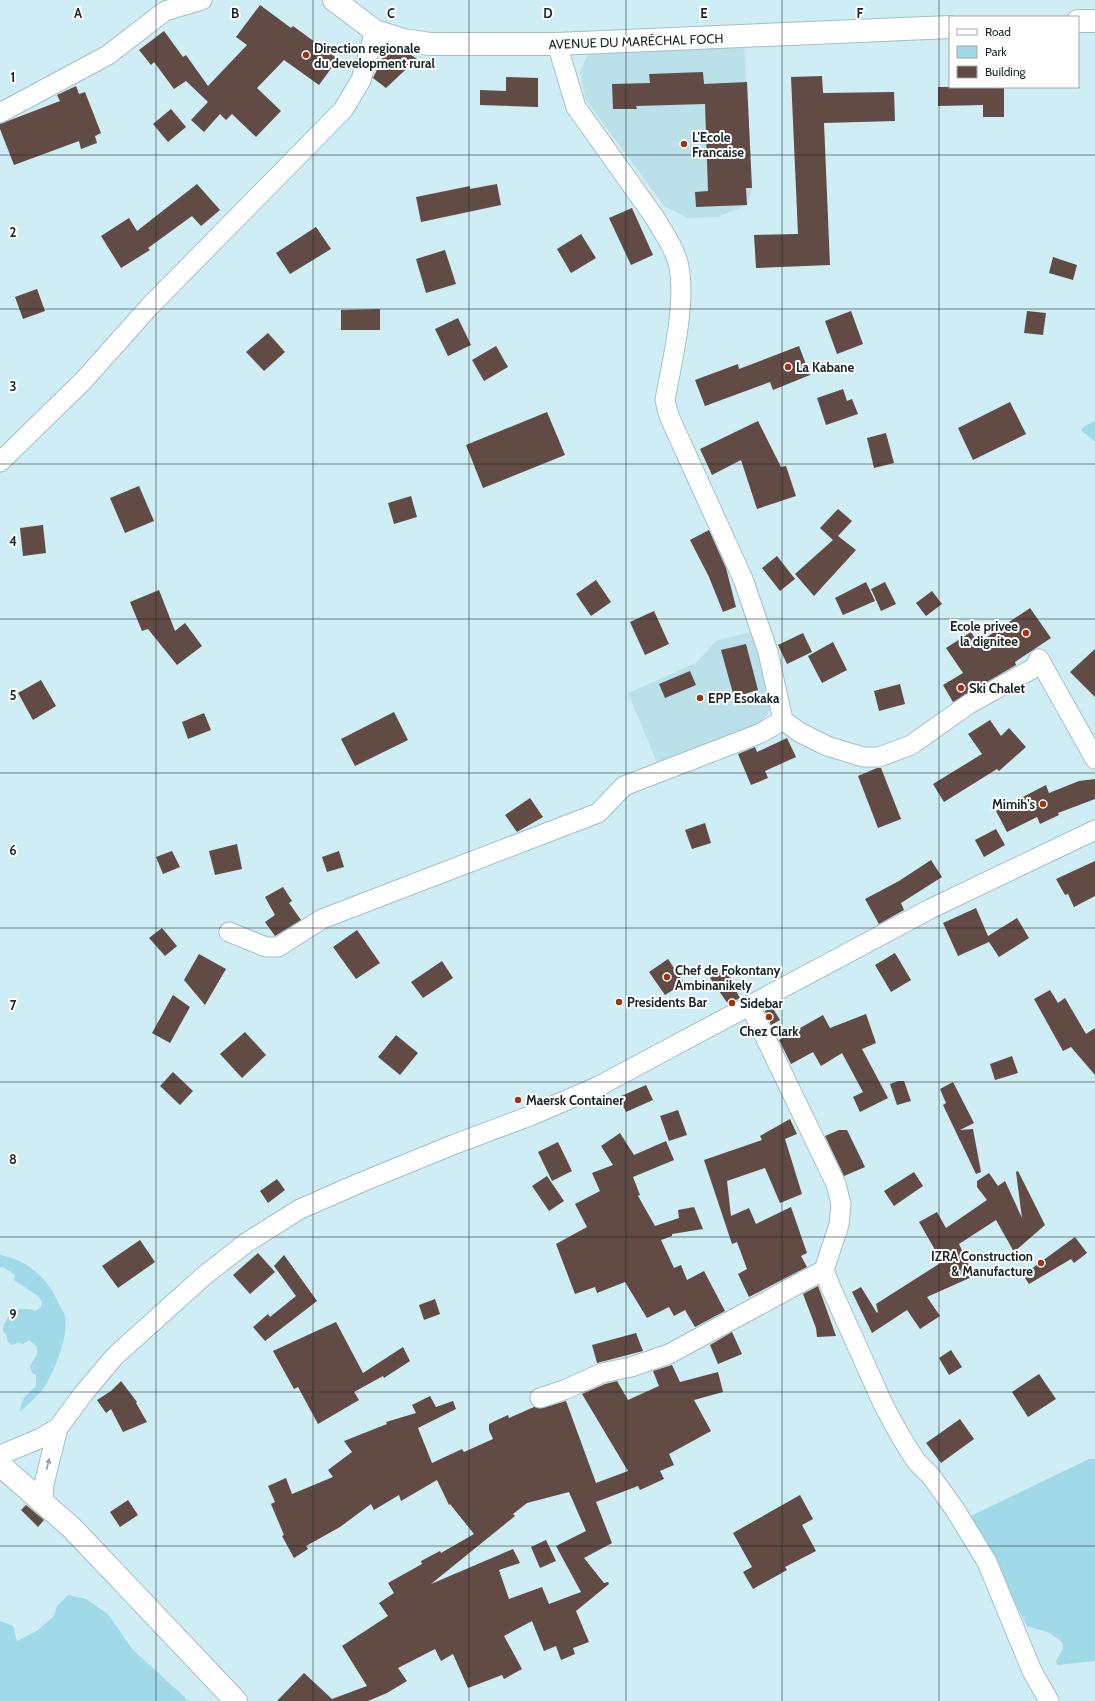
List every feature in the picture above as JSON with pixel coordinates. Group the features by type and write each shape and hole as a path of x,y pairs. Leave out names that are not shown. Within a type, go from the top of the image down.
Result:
{"main road":[{"name":"AVENUE DU MARÉCHAL FOCH","path":"334,0 375,31 403,40 430,44 557,44 949,27"},
{"path":"1079,22 1095,21"},
{"path":"0,1465 43,1501 72,1528 236,1701"}],"street":[{"path":"0,113 108,55 165,11 202,0"},
{"path":"0,462 83,381 150,306 343,110 361,80 375,31"},
{"path":"557,44 576,107 654,218 666,237 679,266 680,302 665,400 668,416 743,579 768,652 783,720 799,732 827,746 863,757 879,757 911,745 968,704 1034,668 1039,659 1095,759"},
{"path":"229,932 266,947 278,947 322,919 598,813 624,786 761,733 783,720"},
{"path":"0,1455 39,1439 58,1428 115,1356 175,1302 246,1243 300,1209 455,1144 530,1116 598,1086 930,909 1095,830"},
{"path":"750,1006 836,1184 841,1204 840,1225 824,1270 831,1288 884,1406 916,1461 931,1476 954,1508 986,1562 1032,1671 1049,1701"},
{"path":"540,1398 564,1390 602,1373 631,1367 669,1354 824,1270"},
{"path":"43,1501 44,1484 58,1428"}],"shaded area":[{"name":"L'Ecole Francaise","path":"744,41 752,188 747,205 718,217 687,218 664,206 586,100 580,72 588,54 599,43"},
{"name":"EPP Esokaka","path":"755,631 768,691 770,704 768,714 756,726 658,765 628,693 696,663 716,641"}],"green space":[{"path":"1095,421 1095,442 1081,430 1085,426"},
{"path":"0,1255 10,1257 27,1265 42,1277 53,1293 65,1316 65,1333 53,1371 43,1389 20,1412 23,1400 36,1386 36,1375 32,1373 30,1366 37,1354 37,1347 29,1340 23,1344 19,1343 11,1345 8,1342 6,1334 3,1332 4,1327 6,1320 11,1313 15,1313 18,1309 30,1309 35,1311 41,1307 42,1302 38,1296 14,1280 15,1276 12,1273 4,1267 0,1268"},
{"path":"1089,1459 1095,1459 1095,1661 1057,1665 1056,1661 1063,1649 1062,1642 1050,1633 1027,1626 971,1516"},
{"path":"68,1595 86,1599 108,1614 132,1649 189,1701 0,1701 0,1621 13,1626 17,1641 38,1630 54,1616 57,1606"}],"building":[{"path":"260,5 291,28 293,26 338,59 319,85 284,60 257,88 281,111 256,137 232,114 226,120 220,114 204,132 191,120 208,102 186,81 174,89 154,62 151,65 139,50 164,31 183,57 186,55 208,86 247,45 236,37"},
{"path":"395,50 410,54 417,59 386,88 373,78 383,57"},
{"path":"703,72 704,84 747,82 752,188 746,188 747,205 696,207 695,192 708,191 705,104 636,106 637,109 613,109 612,84 650,83 649,74"},
{"path":"822,76 823,93 894,92 895,121 824,123 830,265 756,268 754,235 798,234 791,77"},
{"path":"506,77 538,78 538,107 480,105 480,90 506,91"},
{"path":"76,86 79,94 85,92 101,133 95,136 97,143 81,149 79,141 14,165 0,129 0,124 60,101 57,95"},
{"path":"938,87 1004,88 1004,117 983,117 983,105 938,106"},
{"path":"171,109 186,127 168,142 153,124"},
{"path":"197,184 220,210 201,226 192,216 148,248 150,250 121,268 101,236 129,218 137,231"},
{"path":"497,184 501,205 421,222 416,197 470,186 470,189"},
{"path":"632,208 653,255 631,265 609,218"},
{"path":"316,227 331,249 290,274 276,253"},
{"path":"581,234 596,258 571,273 557,249"},
{"path":"445,250 456,284 426,293 416,259"},
{"path":"1053,257 1077,265 1073,280 1049,273"},
{"path":"37,289 45,311 23,319 15,297"},
{"path":"380,309 380,330 341,330 341,310"},
{"path":"851,311 863,344 837,354 825,321"},
{"path":"1027,311 1046,313 1043,335 1024,333"},
{"path":"458,318 471,345 448,356 435,329"},
{"path":"268,333 285,352 264,371 246,352"},
{"path":"496,346 508,367 484,381 472,360"},
{"path":"799,346 810,375 773,390 770,382 705,406 695,380 738,364 739,369"},
{"path":"843,389 847,401 852,399 858,414 826,425 817,398"},
{"path":"1010,402 1026,434 973,460 958,428"},
{"path":"547,412 565,455 483,488 466,445"},
{"path":"758,421 781,467 786,466 796,496 757,509 741,460 712,475 700,449"},
{"path":"886,433 894,463 874,468 867,438"},
{"path":"139,486 154,521 125,533 110,498"},
{"path":"411,496 417,517 394,524 388,503"},
{"path":"838,509 852,521 838,536 856,550 814,596 795,574 833,540 820,528"},
{"path":"43,525 46,553 23,556 20,528"},
{"path":"709,530 726,568 736,607 723,612 709,577 690,540"},
{"path":"777,556 795,579 780,591 762,568"},
{"path":"596,580 611,602 591,616 576,594"},
{"path":"866,582 875,601 843,615 835,598"},
{"path":"885,582 896,604 881,611 871,589"},
{"path":"159,590 175,631 185,623 202,646 177,665 148,629 142,631 130,602"},
{"path":"932,591 942,604 926,616 916,603"},
{"path":"1030,608 1051,638 1015,662 1016,665 953,702 943,685 963,673 946,648 971,632 978,643"},
{"path":"654,611 669,644 645,655 630,622"},
{"path":"803,633 812,652 787,664 778,645"},
{"path":"833,642 847,670 822,683 808,656"},
{"path":"746,644 758,690 734,697 721,650"},
{"path":"1095,649 1095,697 1070,672"},
{"path":"690,671 696,685 665,698 659,684"},
{"path":"41,680 56,706 33,720 18,693"},
{"path":"900,684 905,704 879,711 874,691"},
{"path":"394,712 408,740 355,766 341,739"},
{"path":"204,713 211,730 188,739 182,722"},
{"path":"990,720 1001,736 1009,728 1026,747 999,771 997,769 944,802 933,784 982,754 968,734"},
{"path":"787,738 796,757 765,771 768,778 751,785 738,754 755,747 757,752"},
{"path":"877,768 881,768 901,819 878,828 858,776"},
{"path":"1095,779 1095,799 1058,813 1059,815 1040,824 1037,817 1007,832 996,811 1046,785 1049,793 1079,781"},
{"path":"530,798 543,817 517,832 505,815"},
{"path":"705,823 711,843 692,849 685,830"},
{"path":"996,829 1005,845 984,857 975,840"},
{"path":"237,844 242,869 215,875 209,851"},
{"path":"172,851 180,867 163,874 156,857"},
{"path":"339,851 344,867 327,872 322,857"},
{"path":"931,860 942,877 901,903 904,910 879,924 865,899 899,881"},
{"path":"1095,861 1095,896 1074,907 1068,894 1065,895 1056,879"},
{"path":"283,887 292,901 289,903 301,920 275,936 265,922 275,915 265,897"},
{"path":"976,908 988,936 1017,918 1029,938 999,957 989,942 958,956 943,923"},
{"path":"162,928 177,946 165,956 149,938"},
{"path":"357,930 380,963 356,979 333,947"},
{"path":"895,953 911,980 891,992 875,965"},
{"path":"199,954 226,969 205,1005 184,980"},
{"name":"Chef de Fokontany Ambinanikely","path":"668,959 684,983 665,995 649,972"},
{"path":"442,961 453,978 423,998 411,982"},
{"path":"724,968 736,986 734,987 740,998 728,1004 710,978"},
{"path":"1050,990 1058,1003 1065,998 1086,1034 1095,1028 1095,1075 1071,1047 1063,1051 1034,999"},
{"path":"173,995 190,1007 170,1043 152,1033"},
{"path":"772,1007 780,1020 771,1025 765,1011"},
{"path":"866,1014 876,1043 862,1049 888,1098 860,1112 853,1097 863,1092 842,1053 821,1066 813,1052 791,1064 779,1040 823,1015 830,1028"},
{"path":"245,1032 266,1055 242,1078 220,1054"},
{"path":"396,1035 418,1053 400,1075 378,1057"},
{"path":"1012,1056 1018,1073 995,1080 990,1064"},
{"path":"173,1072 193,1091 180,1105 160,1086"},
{"path":"898,1081 904,1081 911,1101 897,1105 890,1084"},
{"path":"953,1082 974,1123 960,1130 973,1129 981,1172 976,1174 943,1105 946,1103 940,1089"},
{"path":"646,1085 653,1100 626,1112 619,1097"},
{"path":"678,1110 687,1135 669,1141 660,1116"},
{"path":"790,1119 797,1134 785,1139 802,1194 780,1203 765,1168 727,1181 731,1216 749,1208 756,1224 791,1207 807,1253 801,1256 807,1267 749,1297 738,1274 747,1269 737,1242 732,1244 704,1160 762,1140 760,1136"},
{"path":"839,1130 847,1130 865,1167 844,1176 825,1136"},
{"path":"620,1133 634,1155 666,1141 674,1160 633,1177 640,1195 638,1196 655,1226 679,1218 678,1210 694,1207 703,1229 672,1234 672,1236 661,1240 674,1268 681,1265 687,1280 704,1271 725,1311 695,1327 685,1310 674,1316 669,1307 647,1318 625,1282 597,1293 595,1287 575,1294 556,1244 587,1227 575,1204 600,1191 592,1173 613,1165 601,1146"},
{"path":"558,1142 572,1171 552,1181 538,1152"},
{"path":"1018,1171 1045,1225 1014,1252 996,1220 959,1244 974,1276 927,1297 940,1316 920,1329 907,1310 872,1333 852,1292 861,1287 877,1313 876,1304 942,1262 919,1222 937,1212 946,1228 987,1200 977,1187 977,1181 989,1173 998,1186 1005,1181 1022,1218 1016,1172"},
{"path":"914,1172 923,1186 894,1206 884,1191"},
{"path":"547,1176 564,1201 549,1211 532,1186"},
{"path":"277,1179 285,1190 268,1203 260,1191"},
{"path":"1075,1237 1087,1253 1074,1263 1071,1259 1029,1284 1023,1275"},
{"path":"140,1240 155,1262 118,1288 102,1266"},
{"path":"258,1253 275,1272 250,1294 233,1275"},
{"path":"284,1255 317,1301 265,1341 253,1327 268,1314 270,1317 296,1296 274,1266"},
{"path":"818,1286 836,1336 817,1337 816,1328 803,1294"},
{"path":"435,1299 440,1314 424,1320 419,1305"},
{"path":"336,1322 363,1373 403,1347 410,1361 384,1378 383,1376 354,1392 359,1400 318,1424 298,1387 294,1389 273,1351"},
{"path":"732,1332 742,1354 718,1364 710,1345"},
{"path":"636,1333 643,1351 597,1363 592,1345"},
{"path":"951,1350 962,1367 949,1375 939,1358"},
{"path":"672,1365 680,1382 718,1372 723,1392 694,1400 711,1431 669,1454 674,1465 660,1471 664,1479 640,1490 638,1486 596,1502 612,1543 584,1558 604,1583 608,1582 609,1584 576,1611 589,1642 573,1648 575,1654 561,1660 556,1646 544,1651 532,1621 504,1636 522,1669 504,1679 502,1675 468,1688 453,1654 441,1661 435,1649 398,1668 407,1681 387,1693 368,1701 277,1701 304,1673 332,1699 367,1686 342,1646 388,1616 379,1603 394,1593 388,1583 422,1564 421,1561 440,1551 441,1553 474,1534 450,1504 449,1505 437,1480 401,1501 399,1495 374,1510 371,1504 340,1527 306,1546 308,1549 294,1558 282,1536 284,1535 271,1504 275,1502 268,1486 286,1478 292,1494 333,1477 328,1470 352,1452 344,1441 387,1424 386,1422 416,1413 412,1405 430,1396 436,1407 453,1401 456,1409 418,1428 432,1463 462,1449 464,1452 493,1439 489,1430 489,1424 495,1421 508,1415 509,1418 534,1407 543,1408 566,1401 596,1483 628,1471 582,1394 605,1384 617,1381 628,1400 659,1386 653,1371","holes":["569,1492 586,1531 556,1546 581,1592 549,1604 542,1587 509,1599 499,1570 520,1563 513,1549 431,1584 515,1516 513,1514 527,1503"]},
{"path":"1039,1374 1056,1399 1028,1417 1012,1392"},
{"path":"121,1381 137,1402 136,1403 147,1422 123,1432 111,1409 106,1413 97,1400 111,1391"},
{"path":"960,1419 974,1439 941,1463 926,1443"},
{"path":"800,1495 813,1519 802,1525 816,1551 785,1567 787,1570 753,1589 743,1572 752,1567 733,1533"},
{"path":"128,1500 138,1515 120,1527 110,1512"},
{"path":"26,1505 44,1520 38,1527 21,1510"},
{"path":"546,1540 556,1561 540,1568 531,1547"}],"place":[{"name":"Direction regionale du development rural","path":"306,55"},
{"name":"L'Ecole Francaise","path":"684,144"},
{"name":"La Kabane","path":"788,367"},
{"name":"Ecole privee la dignitee","path":"1026,633"},
{"name":"Ski Chalet","path":"961,688"},
{"name":"EPP Esokaka","path":"700,698"},
{"name":"Mimih's","path":"1043,804"},
{"name":"Chef de Fokontany Ambinanikely","path":"667,977"},
{"name":"Presidents Bar","path":"619,1002"},
{"name":"Sidebar","path":"732,1003"},
{"name":"Chez Clark","path":"769,1017"},
{"name":"Maersk Container","path":"518,1100"},
{"name":"IZRA Construction & Manufacture","path":"1041,1263"}]}
